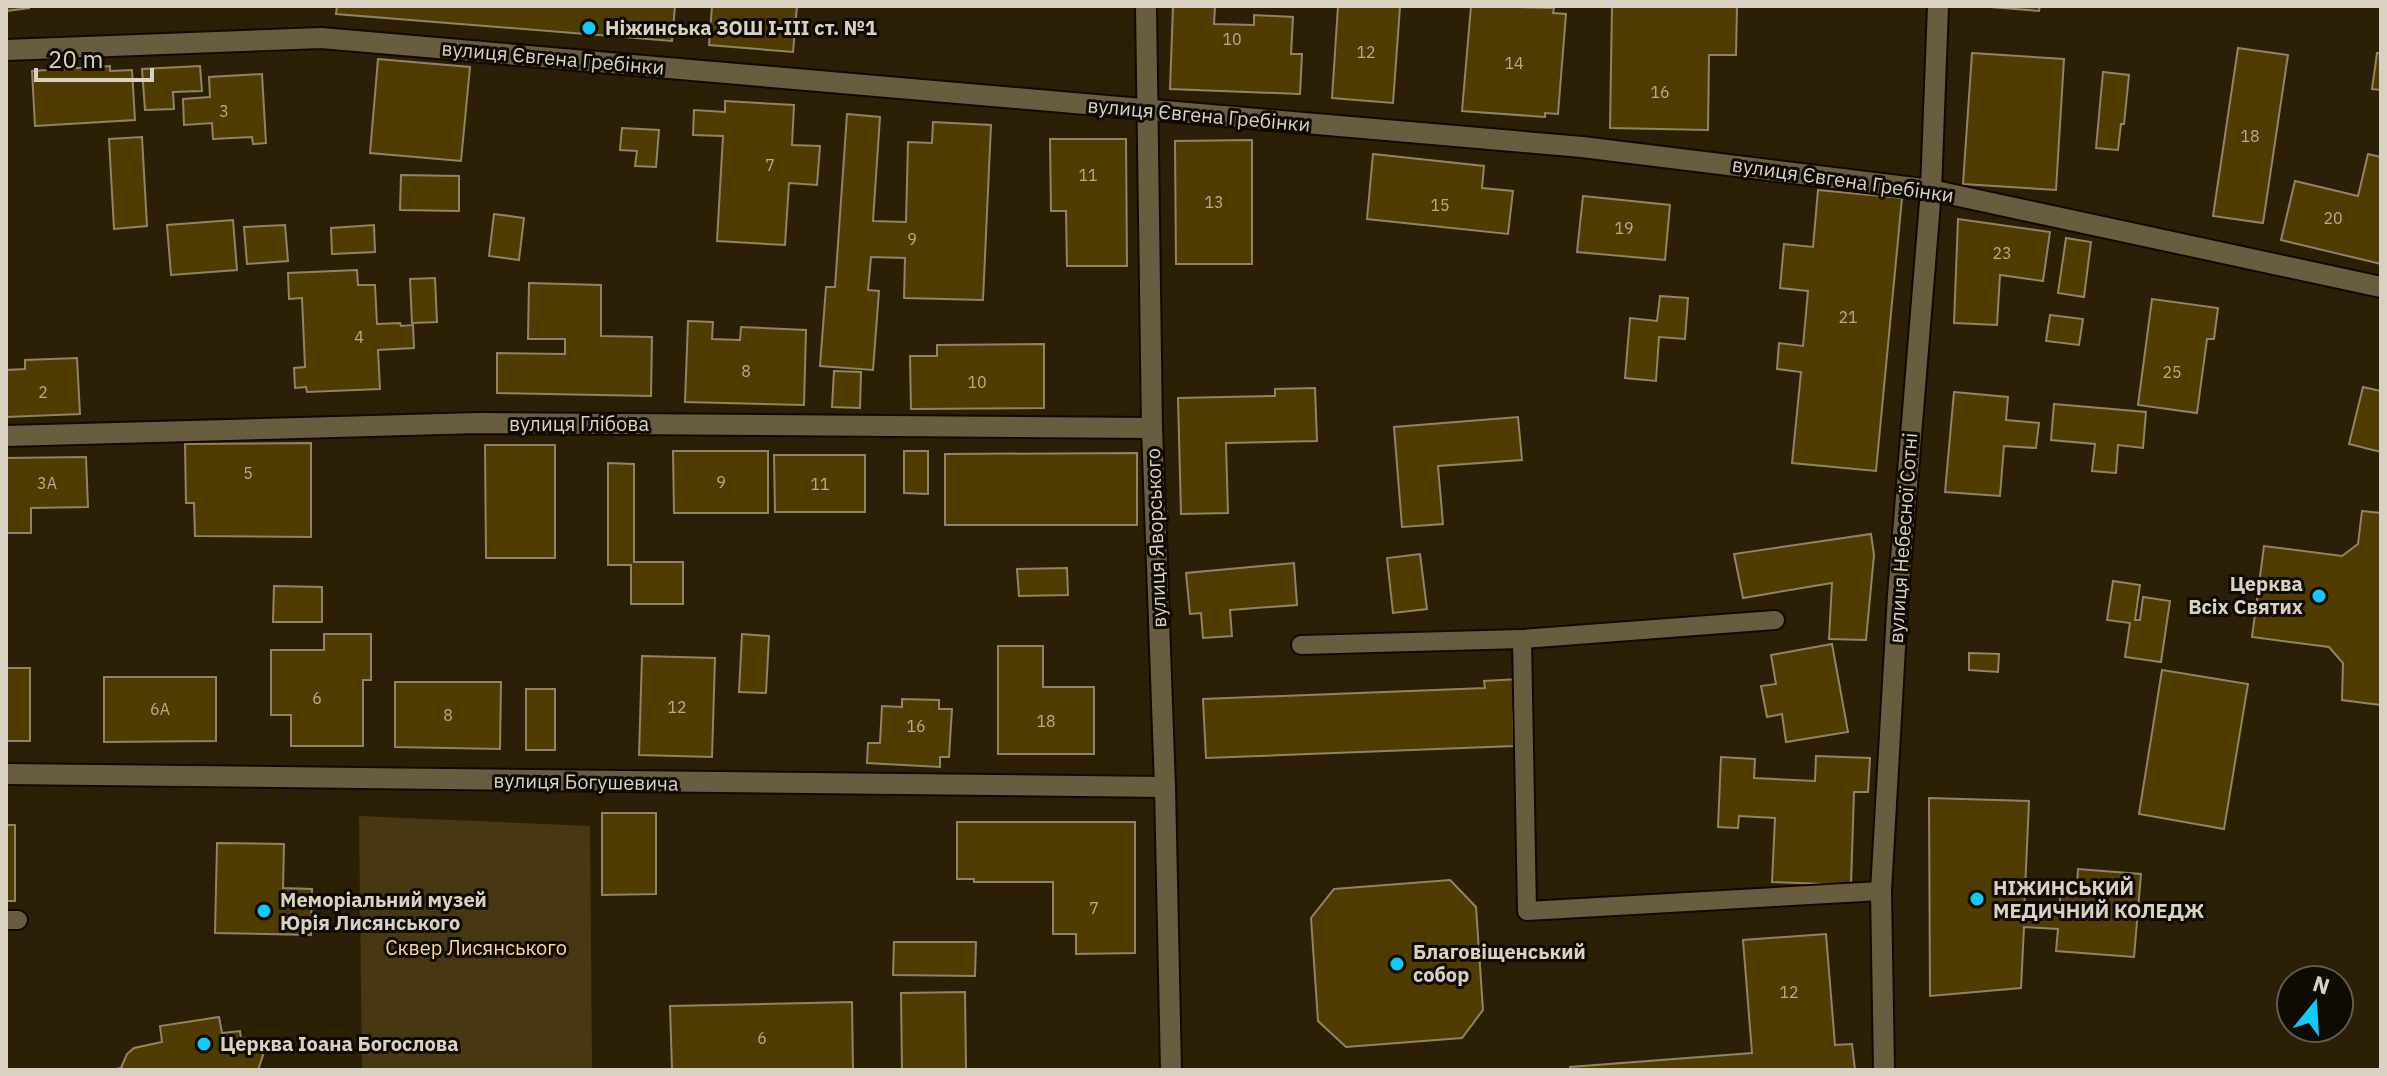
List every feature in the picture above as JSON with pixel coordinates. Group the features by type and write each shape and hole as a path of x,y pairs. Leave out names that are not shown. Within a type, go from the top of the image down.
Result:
{"street":[{"name":"вулиця Яворського","path":"1146,6 1152,428 1171,1070"},
{"name":"вулиця Небесної Сотні","path":"1884,1070 1881,891 1898,595 1931,190 1938,6"},
{"name":"вулиця Євгена Гребінки","path":"6,50 321,38 1582,147 1931,190 2381,287"},
{"name":"вулиця Глібова","path":"6,436 479,423 1152,428"},
{"name":"вулиця Богушевича","path":"6,774 1165,787"}],"lane":[{"path":"1301,645 1522,639 1775,620"},
{"path":"1522,639 1527,911 1881,891"}],"green space":[{"name":"Сквер Лисянського","path":"359,816 590,826 592,1070 362,1070"}],"building":[{"path":"6,6 29,6 29,8 6,11"},
{"name":"Ніжинська ЗОШ І-ІІІ ст. №1","path":"337,6 675,6 672,41 336,14"},
{"name":"Ніжинська ЗОШ І-ІІІ ст. №1","path":"712,6 797,6 793,52 709,45"},
{"path":"1173,6 1215,6 1214,24 1254,25 1254,15 1293,17 1291,54 1302,54 1300,94 1170,89"},
{"path":"1338,6 1400,7 1393,103 1332,98"},
{"path":"1471,6 1554,8 1553,13 1566,14 1558,114 1545,113 1545,117 1462,111"},
{"path":"1612,6 1737,6 1736,55 1709,55 1708,130 1610,128"},
{"path":"1977,6 2040,6 2039,11"},
{"path":"2238,48 2288,55 2263,223 2213,216"},
{"path":"1972,53 2064,59 2056,190 1963,184"},
{"path":"2377,53 2381,53 2381,90 2372,89"},
{"path":"378,59 470,67 461,161 370,153"},
{"path":"110,66 110,71 132,70 135,120 35,126 32,71"},
{"path":"200,66 202,91 173,92 174,109 145,110 142,69"},
{"path":"2103,72 2129,75 2118,150 2096,148"},
{"path":"262,74 266,143 253,144 252,137 213,139 212,123 184,125 183,99 210,97 209,77"},
{"path":"725,101 794,105 792,145 820,146 817,185 789,183 785,245 717,241 723,136 693,135 694,110 725,112"},
{"path":"847,114 880,117 873,221 906,222 908,142 932,143 933,122 991,125 983,300 904,298 905,258 871,257 868,290 879,291 873,370 820,366 826,287 835,287"},
{"path":"622,128 659,130 656,167 635,166 637,151 620,150"},
{"path":"142,137 147,226 114,229 109,139"},
{"path":"1050,139 1126,139 1127,266 1067,266 1066,211 1051,211"},
{"path":"1252,140 1252,264 1176,264 1175,141"},
{"path":"1373,154 1484,166 1482,188 1513,191 1508,234 1367,219"},
{"path":"2368,154 2381,157 2381,264 2281,240 2295,181 2358,196"},
{"path":"401,175 459,176 459,211 400,210"},
{"path":"1818,190 1902,198 1876,471 1792,463 1801,372 1777,369 1779,343 1803,346 1808,291 1780,288 1784,244 1813,247"},
{"path":"1583,196 1670,205 1665,260 1577,252"},
{"path":"494,214 524,218 519,260 489,256"},
{"path":"1958,219 2050,232 2043,281 2000,275 1997,325 1954,323"},
{"path":"233,220 237,270 171,275 167,225"},
{"path":"285,225 288,261 247,264 244,227"},
{"path":"374,225 375,252 332,254 331,228"},
{"path":"2066,238 2091,242 2084,297 2058,293"},
{"path":"357,270 358,285 375,285 377,324 413,325 414,348 378,350 380,389 307,392 306,387 295,388 294,368 305,367 302,298 289,299 288,273"},
{"path":"435,278 437,322 412,323 410,279"},
{"path":"529,283 601,285 601,336 652,337 651,396 497,393 497,353 565,354 565,339 528,339"},
{"path":"1660,296 1688,298 1685,339 1659,337 1656,381 1625,378 1630,318 1657,321"},
{"path":"2152,299 2218,308 2214,339 2207,339 2197,413 2138,405"},
{"path":"2050,315 2083,319 2079,345 2046,341"},
{"path":"688,321 713,322 712,339 740,340 741,327 806,330 804,405 685,402"},
{"path":"1044,344 1044,408 911,409 910,356 937,356 937,345"},
{"path":"77,358 80,414 6,417 6,370 25,369 25,360"},
{"path":"834,371 861,372 860,408 832,407"},
{"path":"2363,387 2381,391 2381,452 2349,444"},
{"path":"1315,388 1317,441 1226,443 1228,513 1181,514 1178,398 1275,396 1275,389"},
{"path":"1954,392 2008,397 2006,420 2039,423 2036,448 2004,446 2000,496 1945,492"},
{"path":"2054,404 2146,412 2143,448 2118,445 2116,473 2092,471 2095,444 2051,440"},
{"path":"1518,417 1522,460 1438,466 1443,524 1402,527 1394,427"},
{"path":"311,443 311,537 195,536 194,503 186,503 185,444"},
{"path":"485,445 555,445 555,558 486,558"},
{"path":"673,451 768,451 768,513 674,513"},
{"path":"904,451 928,451 928,494 904,493"},
{"path":"1137,453 1137,525 945,525 945,454"},
{"path":"774,455 865,455 865,512 775,512"},
{"path":"86,457 88,507 31,508 31,533 6,533 6,458"},
{"path":"608,463 634,464 634,562 683,562 683,604 631,604 631,565 608,565"},
{"name":"Церква Всіх Святих","path":"2362,511 2381,513 2381,705 2342,700 2343,663 2329,647 2252,637 2264,546 2342,556 2358,544"},
{"path":"1871,534 1874,555 1866,640 1829,639 1832,583 1743,598 1734,554"},
{"path":"1420,554 1427,609 1393,613 1387,558"},
{"path":"1294,563 1297,605 1230,610 1232,636 1203,638 1201,613 1190,614 1186,573"},
{"path":"1067,568 1068,595 1019,596 1017,569"},
{"path":"2113,581 2140,585 2135,620 2140,620 2143,597 2170,601 2161,662 2125,657 2130,623 2107,620"},
{"path":"274,586 322,587 322,622 273,622"},
{"path":"324,634 371,634 371,680 363,680 363,746 291,746 291,715 271,715 271,650 324,650"},
{"path":"742,634 769,636 766,693 739,692"},
{"path":"1832,644 1848,732 1786,742 1782,714 1767,717 1761,686 1776,684 1771,655"},
{"path":"998,646 1043,646 1043,687 1094,687 1094,754 998,754"},
{"path":"1969,653 1999,654 1998,672 1969,670"},
{"path":"642,656 715,658 712,757 639,755"},
{"path":"6,668 30,668 30,741 6,741"},
{"path":"2162,670 2248,684 2224,829 2139,814"},
{"path":"104,677 216,677 216,741 104,742"},
{"path":"1519,679 1521,712 1513,712 1514,746 1206,758 1203,699 1485,688 1484,681"},
{"path":"395,682 501,682 500,749 395,747"},
{"path":"526,689 555,689 555,750 526,750"},
{"path":"902,699 939,700 939,709 952,709 949,757 940,757 940,767 867,763 868,743 880,743 882,706 902,707"},
{"path":"1816,756 1870,758 1868,792 1854,792 1851,885 1772,882 1775,818 1739,816 1738,828 1718,827 1721,757 1755,759 1754,778 1815,781"},
{"name":"НІЖИНСЬКИЙ МЕДИЧНИЙ КОЛЕДЖ","path":"1929,798 2029,801 2024,913 2059,914 2061,885 2077,886 2078,869 2141,874 2134,957 2056,951 2058,929 2024,927 2021,988 1930,996"},
{"path":"602,813 656,813 656,894 602,895"},
{"path":"957,822 1135,822 1135,953 1076,954 1076,934 1053,934 1053,882 974,882 974,879 957,879"},
{"path":"6,825 15,825 15,901 6,901"},
{"name":"Меморіальний музей Юрія Лисянського","path":"217,843 284,844 283,888 312,889 311,935 215,933"},
{"name":"Благовіщенський собор","path":"1450,880 1476,907 1483,1010 1462,1038 1346,1047 1318,1021 1311,918 1334,889"},
{"path":"1826,934 1835,1045 1852,1044 1855,1070 1570,1070 1570,1067 1752,1053 1743,940"},
{"path":"894,942 976,942 975,976 893,975"},
{"path":"965,992 966,1070 902,1070 901,993"},
{"path":"852,1002 853,1070 672,1070 670,1006"},
{"name":"Церква Іоана Богослова","path":"219,1017 222,1033 240,1031 241,1038 259,1046 263,1055 258,1070 110,1070 121,1068 127,1054 134,1048 162,1042 160,1026"}],"place":[{"name":"Ніжинська ЗОШ І-ІІІ ст. №1","path":"589,28"},
{"name":"Церква Всіх Святих","path":"2319,596"},
{"name":"НІЖИНСЬКИЙ МЕДИЧНИЙ КОЛЕДЖ","path":"1977,899"},
{"name":"Меморіальний музей Юрія Лисянського","path":"264,911"},
{"name":"Благовіщенський собор","path":"1397,964"},
{"name":"Церква Іоана Богослова","path":"204,1044"}]}
